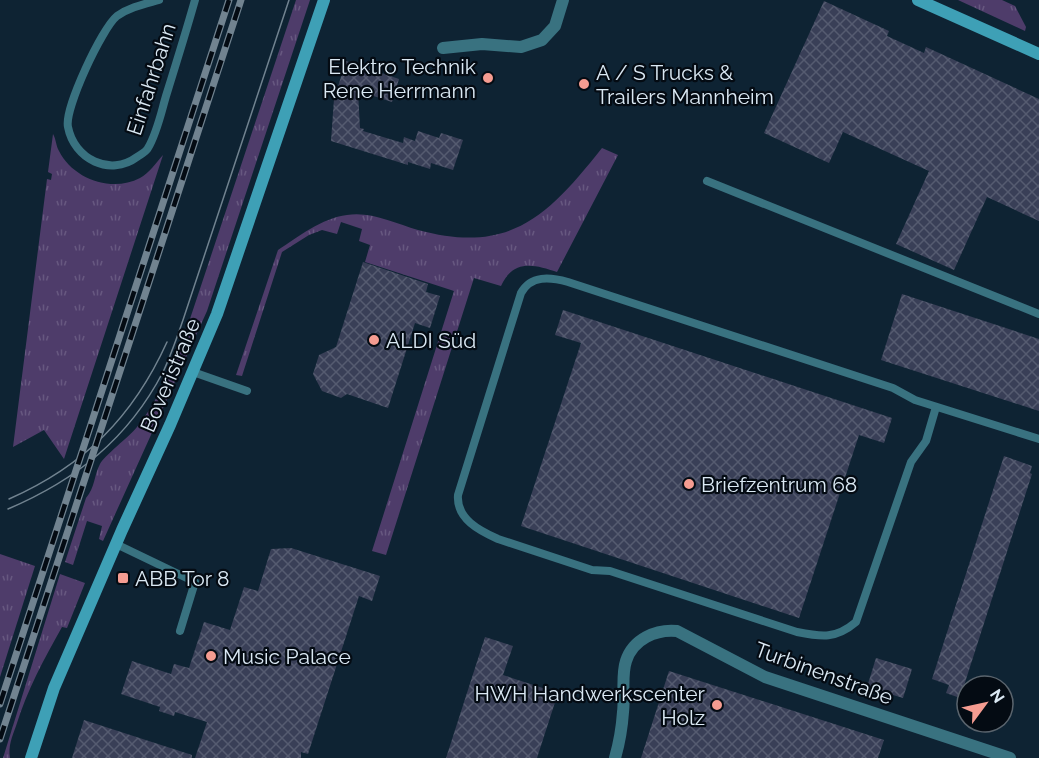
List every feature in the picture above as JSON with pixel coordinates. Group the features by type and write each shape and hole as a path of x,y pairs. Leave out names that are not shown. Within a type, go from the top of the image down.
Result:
{"main road":[{"name":"Boveristraße","path":"31,758 54,688 221,303 324,0"},
{"path":"918,0 1039,54"}],"street":[{"path":"443,48 482,44 521,47 542,40 555,26 563,0"},
{"name":"Turbinenstraße","path":"615,758 623,713 625,662 632,649 648,635 664,630 677,631 765,677 1010,758"}],"lane":[{"name":"Einfahrbahn","path":"159,0 134,7 116,17 102,37 70,106 67,125 72,142 87,158 100,165 129,163 147,149 158,122 195,0"},
{"path":"707,181 1039,314"},
{"path":"936,407 926,441 911,462 856,622 843,633 828,636 797,633 610,571 592,570 498,539 486,534 468,520 458,505 458,495 520,293 527,284 539,279 568,282 893,388 915,400 1039,439"},
{"path":"193,372 247,391"},
{"path":"116,544 195,582 180,631"}],"green space":[{"path":"296,0 310,0 207,311 103,541 99,539 102,526 87,521 73,565 65,562 100,464 143,419 159,394 177,358"},
{"path":"958,0 1002,0 1015,6 1026,27 1025,31"},
{"path":"53,134 65,161 83,176 94,181 118,184 140,178 163,155 64,459 44,430 13,447 47,179 51,180 52,174 48,172"},
{"path":"602,148 618,155 557,272 525,266 512,271 501,286 474,278 386,555 372,551 454,291 365,262 370,245 359,241 362,229 341,222 337,234 322,230 309,235 282,252 242,376 236,375 278,250 319,224 338,217 356,214 374,216 418,230 450,236 478,237 502,233 524,224 544,210 563,193"},
{"path":"0,554 35,566 0,677"},
{"path":"60,574 85,583 67,628 62,627 31,687 12,738 10,758 3,758"}],"building":[{"path":"824,1 889,31 887,36 924,53 926,47 1039,99 1039,221 987,197 954,270 896,244 929,171 843,132 829,163 764,133"},
{"path":"346,61 399,79 392,102 358,91 360,128 364,129 363,131 403,143 404,137 415,141 418,131 439,138 441,133 463,140 453,170 431,163 430,169 408,162 408,165 331,141 334,99"},
{"name":"ALDI Süd","path":"363,262 428,284 426,292 440,296 430,328 415,323 388,408 347,394 341,398 322,391 313,374 319,355 336,347"},
{"path":"902,294 1039,339 1039,411 881,360"},
{"name":"Briefzentrum 68","path":"563,310 892,418 884,443 859,435 799,618 521,526 581,343 555,335"},
{"path":"1004,456 1032,466 1030,473 1032,474 968,674 955,674 955,696 946,693 949,685 932,679"},
{"path":"291,548 380,576 372,601 359,596 308,754 301,752 301,758 195,758 207,722 175,712 174,716 159,711 160,707 121,694 132,661 171,674 174,664 189,668 204,622 230,630 244,587 258,591 271,549"},
{"path":"485,637 513,646 503,675 558,693 537,758 446,758"},
{"path":"876,658 912,669 903,698 867,687"},
{"name":"HWH Handwerkscenter Holz","path":"669,671 884,740 878,758 641,758"},
{"path":"84,720 192,755 192,758 72,758"}],"tram line":[{"path":"8,509 56,485 98,455 134,418 163,372 183,320 289,0"},
{"path":"9,499 61,471 103,436 139,394 167,342"}],"railway":[{"path":"0,704 229,0"},
{"path":"0,739 241,0"}],"place":[{"name":"Elektro Technik Rene Herrmann","path":"488,78"},
{"name":"A / S Trucks & Trailers Mannheim","path":"584,84"},
{"name":"ALDI Süd","path":"374,340"},
{"name":"Briefzentrum 68","path":"689,484"},
{"name":"ABB Tor 8","path":"123,578"},
{"name":"Music Palace","path":"211,656"},
{"name":"HWH Handwerkscenter Holz","path":"717,705"}]}
